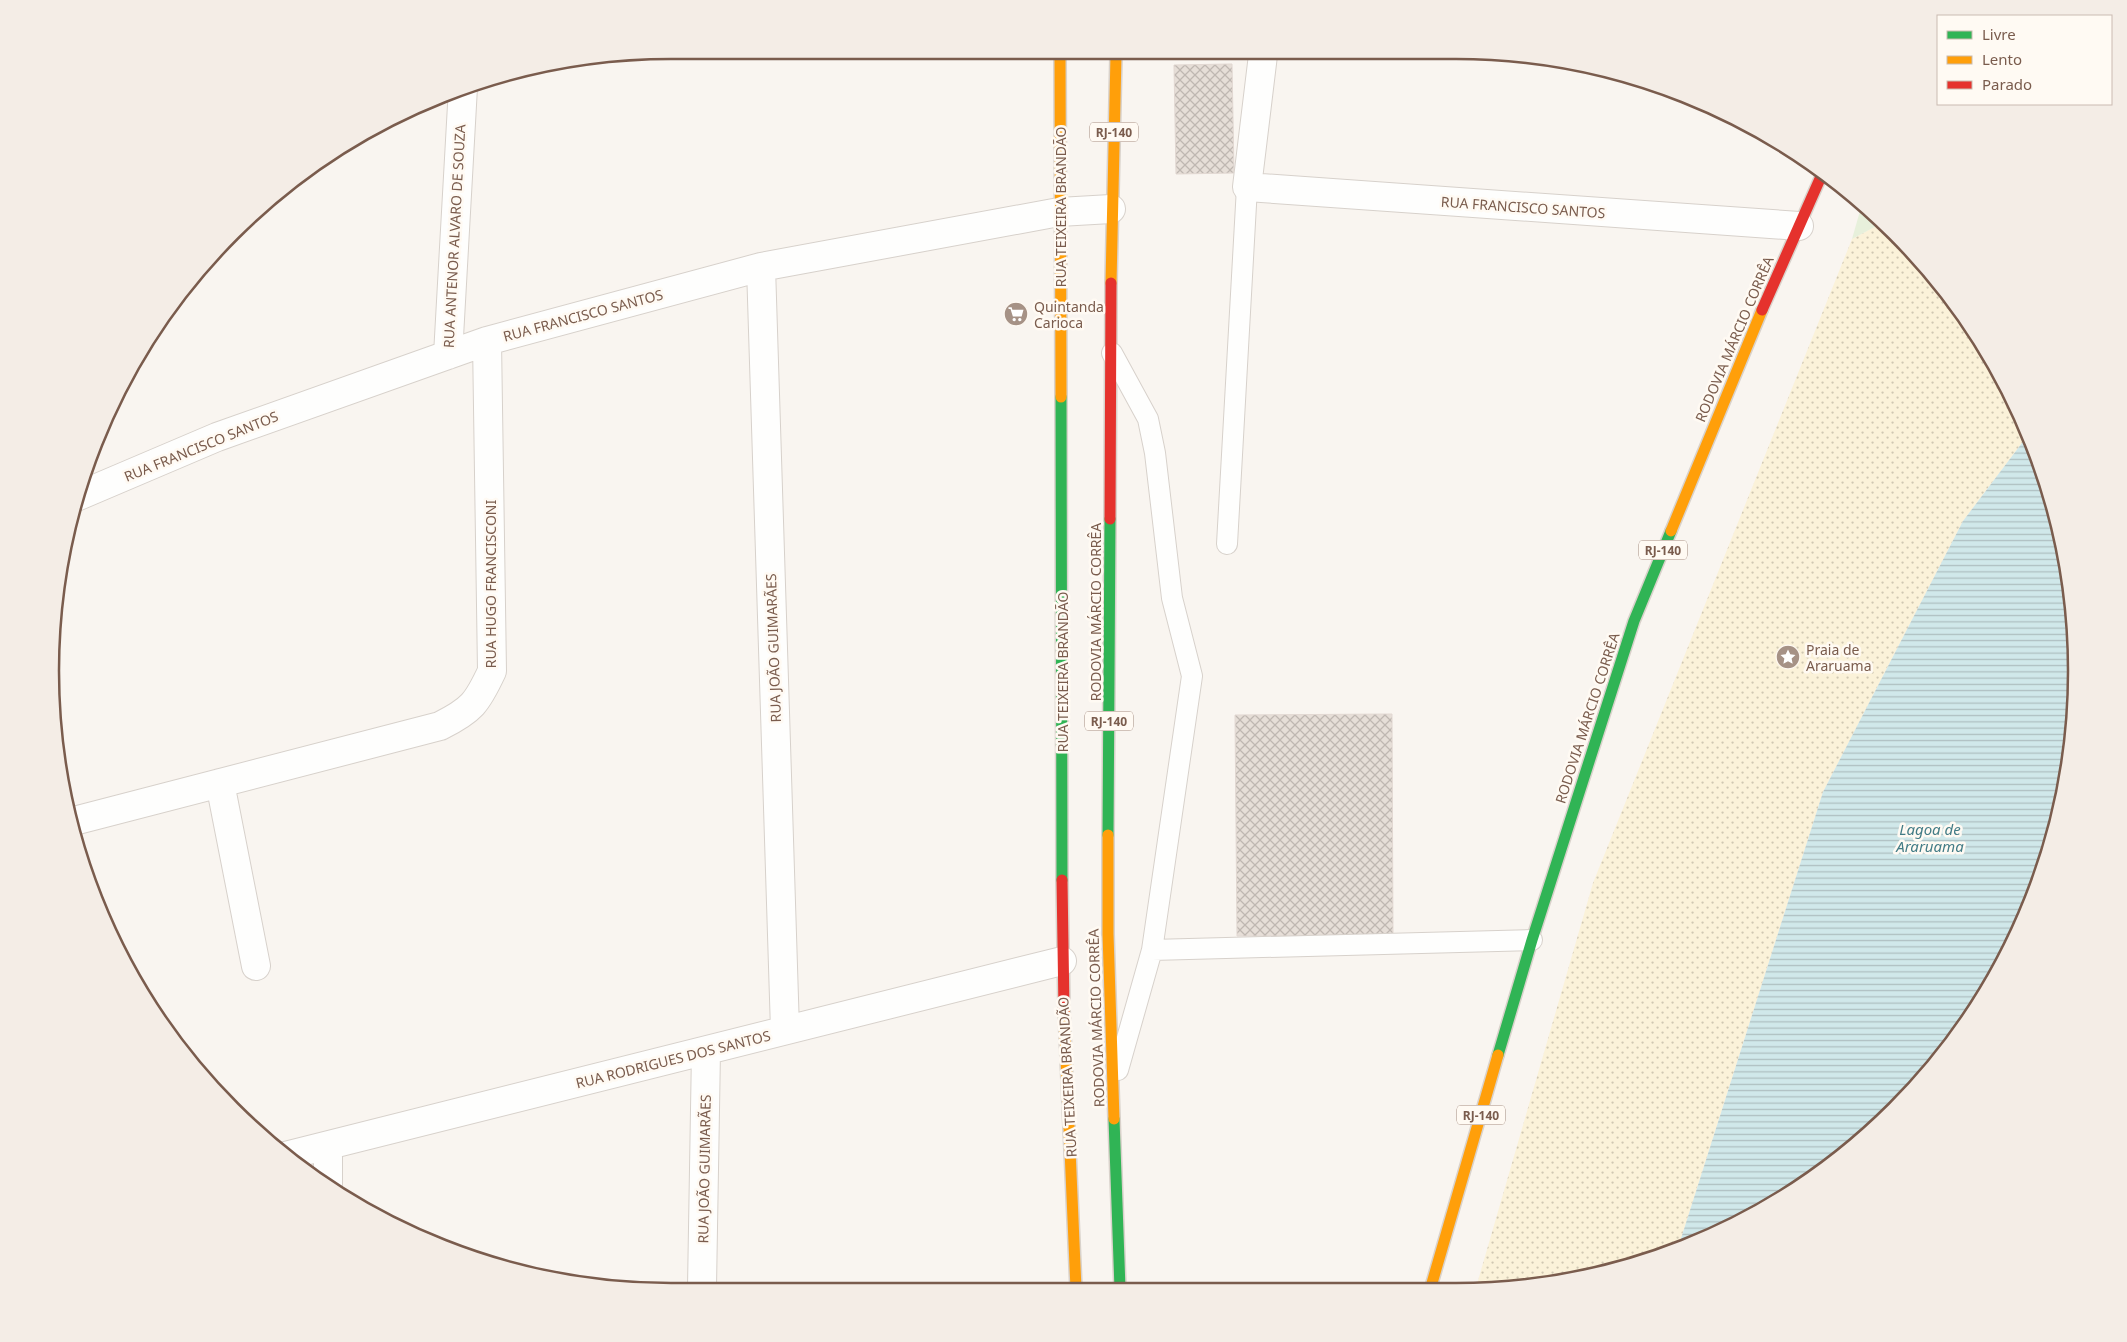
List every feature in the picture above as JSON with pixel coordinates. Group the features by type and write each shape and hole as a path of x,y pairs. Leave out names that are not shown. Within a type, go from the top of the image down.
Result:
{"main road":[{"name":"RUA TEIXEIRA BRANDÃO","path":"1060,59 1062,961 1076,1283"},
{"name":"RODOVIA MÁRCIO CORRÊA","path":"1116,59 1111,209 1112,353 1108,934 1120,1283"},
{"name":"RODOVIA MÁRCIO CORRÊA","path":"1432,1283 1532,940 1634,621 1751,334 1820,179"}],"street":[{"path":"1247,188 1262,59"},
{"name":"RUA ANTENOR ALVARO DE SOUZA","path":"448,355 463,95"},
{"name":"RUA FRANCISCO SANTOS","path":"1247,188 1799,226"},
{"name":"RUA FRANCISCO SANTOS","path":"86,493 217,437 488,341 761,267 1060,212 1111,209"},
{"name":"RUA JOÃO GUIMARÃES","path":"761,267 784,1030"},
{"name":"RUA HUGO FRANCISCONI","path":"78,820 440,726 463,715 480,698 492,671 488,341"},
{"path":"220,783 256,966"},
{"name":"RUA RODRIGUES DOS SANTOS","path":"294,1154 1062,961"},
{"name":"RUA JOÃO GUIMARÃES","path":"702,1283 706,1051"},
{"path":"328,1146 328,1178"}],"lane":[{"path":"1228,544 1247,188"},
{"path":"1112,353 1148,419 1155,453 1172,598 1192,676 1152,950 1113,1088"},
{"path":"1152,950 1532,940"}],"sand":[{"name":"Praia de Araruama","path":"1876,226 1916,267 1942,298 1965,331 2005,400 2023,441 1963,521 1823,792 1680,1241 1653,1251 1575,1271 1536,1278 1477,1282 1593,883 1852,239"}],"green space":[{"path":"1860,211 1876,226 1852,239"}],"water":[{"name":"Lagoa de Araruama","path":"2023,441 2036,474 2056,552 2063,591 2068,671 2063,751 2056,790 2036,868 2022,905 2005,942 1965,1011 1942,1044 1889,1104 1829,1157 1796,1180 1727,1220 1680,1241 1823,792 1963,521"}],"building":[{"path":"1232,64 1234,173 1176,174 1174,65"},
{"path":"1392,714 1393,936 1237,936 1235,715"}],"traffic: fast":[{"path":"1061,397 1062,880"},
{"path":"1108,835 1110,519"},
{"path":"1498,1055 1532,940 1634,621 1671,531"},
{"path":"1114,1119 1120,1283"}],"traffic: slow":[{"path":"1060,59 1061,397"},
{"path":"1111,283 1116,59"},
{"path":"1671,531 1762,310"},
{"path":"1108,835 1108,934 1114,1119"},
{"path":"1064,1010 1076,1283"},
{"path":"1432,1283 1498,1055"}],"traffic: jam":[{"path":"1762,310 1820,179"},
{"path":"1110,519 1111,283"},
{"path":"1062,880 1064,1010"}],"place":[{"name":"Quintanda Carioca","path":"1016,314"},
{"name":"Praia de Araruama","path":"1788,657"}]}
